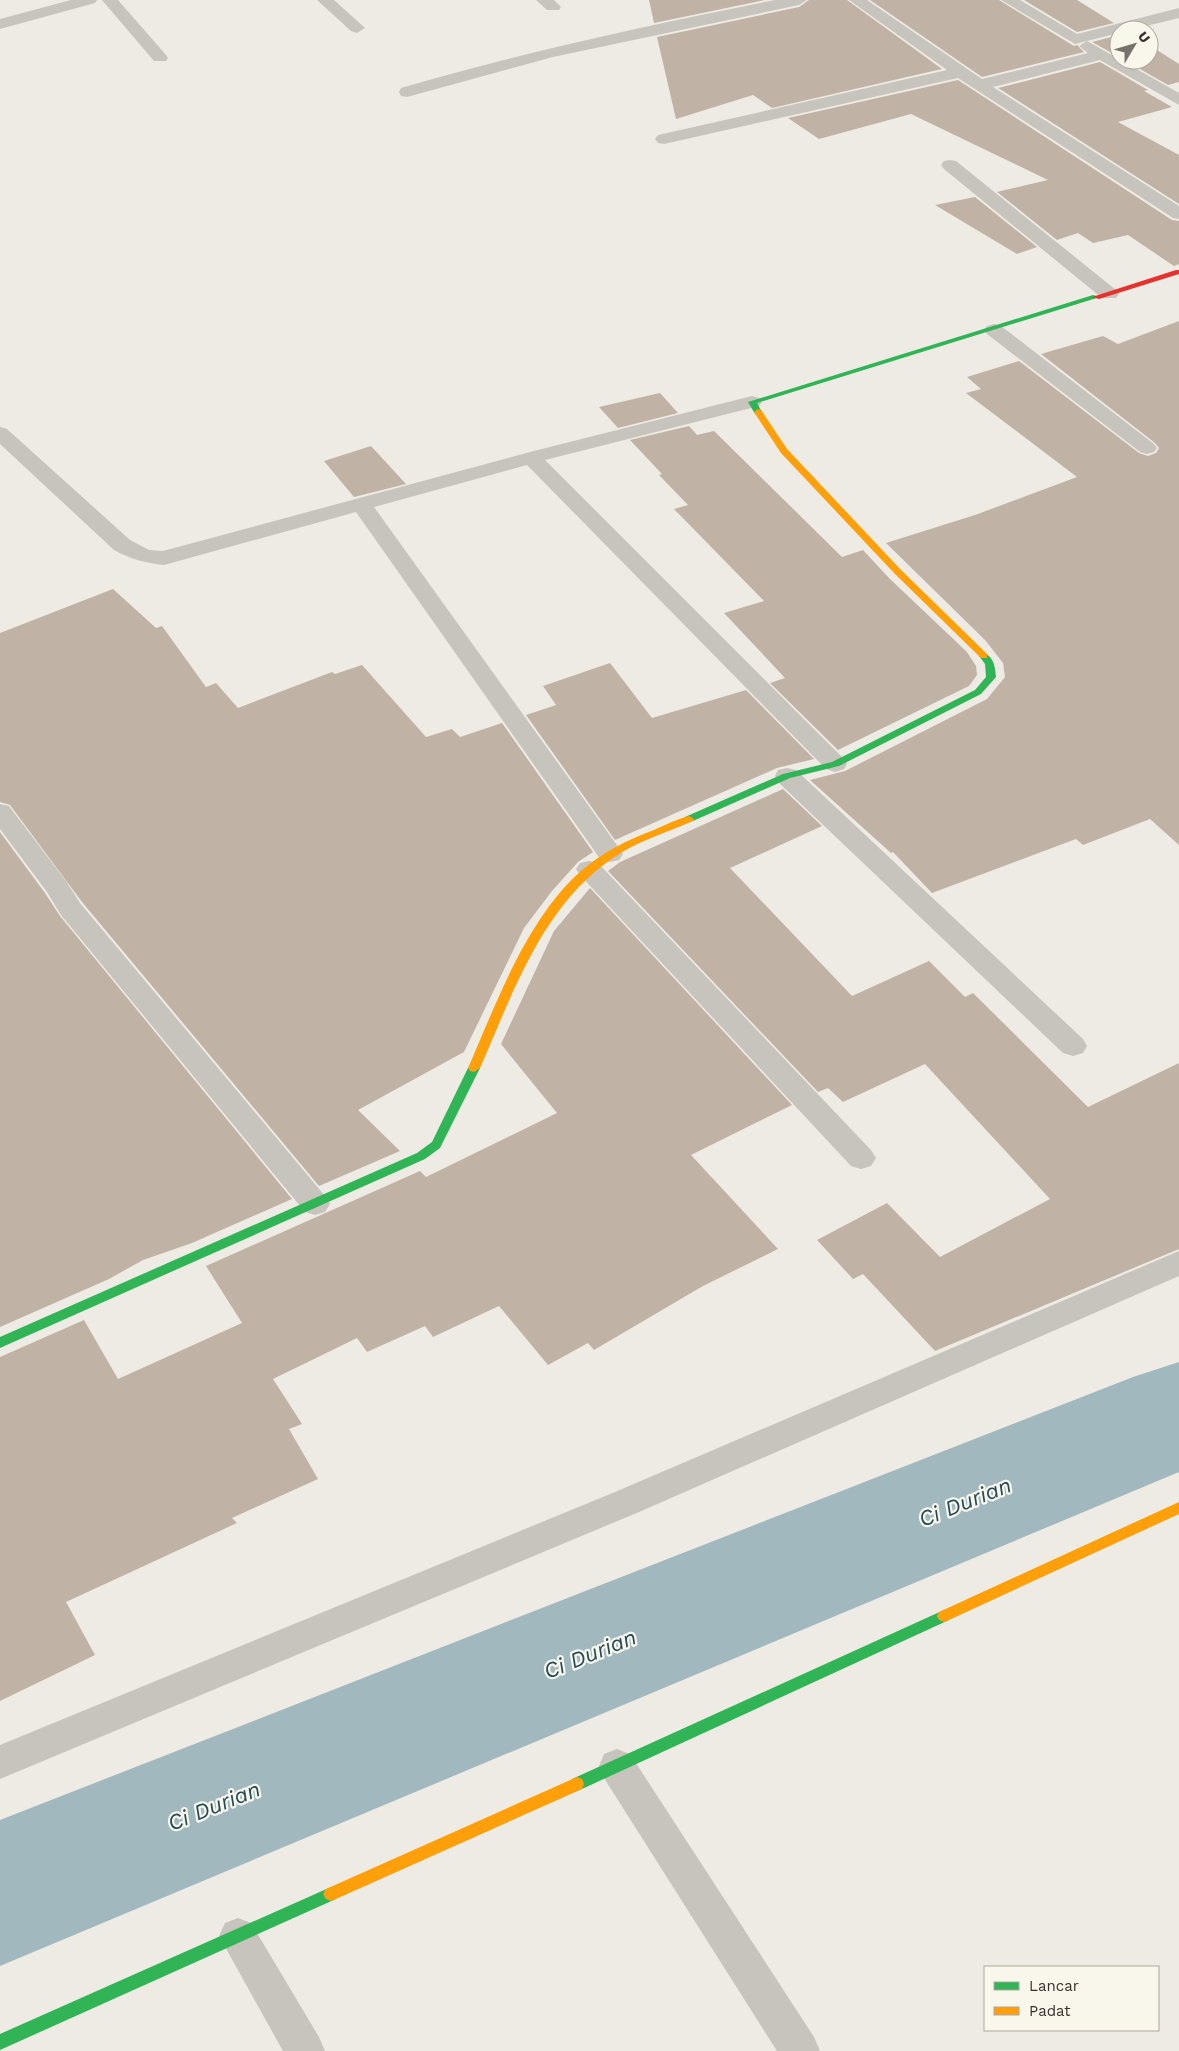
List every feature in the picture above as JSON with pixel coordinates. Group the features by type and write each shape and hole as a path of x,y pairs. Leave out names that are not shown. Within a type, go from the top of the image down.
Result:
{"street":[{"path":"0,24 89,0"},
{"path":"110,0 160,58"},
{"path":"325,0 357,28"},
{"path":"407,92 486,68 624,36 799,0"},
{"path":"857,0 979,85 1179,214"},
{"path":"1009,0 1179,100"},
{"path":"1075,39 1179,13"},
{"path":"979,85 1101,55"},
{"path":"664,139 960,72"},
{"path":"950,165 1109,294"},
{"path":"0,433 122,545 141,556 164,558 538,456 752,402 994,330 1179,272"},
{"path":"994,330 1147,448"},
{"path":"0,1343 421,1156 436,1145 540,929 550,912 599,862 787,776 835,764 978,692 991,677 990,664 976,646 898,572 784,451 752,402"},
{"path":"535,462 835,764"},
{"path":"367,512 599,862 860,1158"},
{"path":"787,776 1073,1046"},
{"path":"0,812 52,880 70,909 185,1050 315,1204"},
{"path":"0,1762 627,1502 1179,1263"},
{"path":"0,2042 617,1766 1179,1508"},
{"path":"617,1766 800,2051"},
{"path":"238,1936 305,2051"}],"building":[{"path":"649,0 765,0 654,23"},
{"path":"809,0 847,0 942,69 772,108 753,95 676,119 657,37 799,7"},
{"path":"870,0 999,0 1074,46 1077,45 1084,52 982,77"},
{"path":"1024,0 1077,0 1109,20 1109,24 1077,32"},
{"path":"1109,38 1109,51 1092,42"},
{"path":"1159,51 1179,64 1179,82 1168,85 1142,70 1159,70"},
{"path":"1100,62 1109,67 1109,70 1114,70 1148,90 1144,91 1172,107 1118,122 1179,155 1179,204 998,88"},
{"path":"958,80 1172,220 1179,221 1179,264 1174,266 1128,235 1093,243 1078,233 1057,240 997,192 1048,180 911,114 819,139 788,118"},
{"path":"975,197 1037,247 1017,254 935,205"},
{"path":"1179,321 1179,845 1150,819 1083,845 1076,839 932,893 893,852 891,853 810,780 845,771 987,699 1005,677 1003,663 985,640 886,543 975,515 1077,477 966,393 981,389 967,377 1019,361 1139,453 1148,456 1156,453 1159,448 1155,443 1041,354 1103,336 1118,344"},
{"path":"660,393 678,413 618,428 599,407"},
{"path":"689,426 697,435 714,431 842,557 863,550 889,578 967,652 976,666 977,675 969,686 838,750 770,683 785,678 724,613 764,601 674,509 688,505 659,475 662,474 630,440"},
{"path":"371,446 406,484 354,497 324,461"},
{"path":"113,589 156,628 162,626 206,687 216,683 238,708 332,672 335,674 362,665 426,737 452,729 460,737 502,723 593,852 578,862 552,891 524,928 464,1052 358,1110 400,1151 319,1186 82,902 10,805 0,802 0,633"},
{"path":"610,663 652,718 746,690 814,759 777,768 615,840 526,715 556,705 543,686"},
{"path":"783,789 822,826 730,868 852,996 929,961 965,997 973,993 1088,1107 1179,1063 1179,1249 935,1351 863,1274 853,1279 817,1240 887,1203 940,1257 1050,1199 925,1064 843,1102 828,1088 818,1092 608,871 620,862"},
{"path":"0,832 60,916 292,1199 192,1243 143,1260 109,1279 0,1327"},
{"path":"590,888 792,1105 691,1155 778,1249 703,1286 594,1350 588,1343 548,1365 499,1306 433,1337 425,1326 367,1352 357,1338 273,1379 302,1424 289,1429 318,1479 232,1518 237,1523 66,1602 95,1655 0,1701 0,1357 84,1320 118,1379 242,1323 206,1266 420,1171 426,1177 557,1113 501,1044 554,931"}],"waterway":[{"name":"Ci Durian","path":"0,1893 1179,1415"}],"traffic: fast":[{"path":"758,412 752,402 1096,297"},
{"path":"689,819 787,776 835,764 978,692 991,677 990,664 984,656"},
{"path":"0,1343 421,1156 436,1145 474,1068"},
{"path":"577,1784 944,1616"},
{"path":"0,2042 331,1894"}],"traffic: slow":[{"path":"758,412 784,451 898,572 984,656"},
{"path":"474,1068 528,951 544,923 563,897 584,874 609,855 638,840 689,819"},
{"path":"944,1616 1179,1508"},
{"path":"331,1894 577,1784"}],"traffic: jam":[{"path":"1096,297 1179,272"}]}
